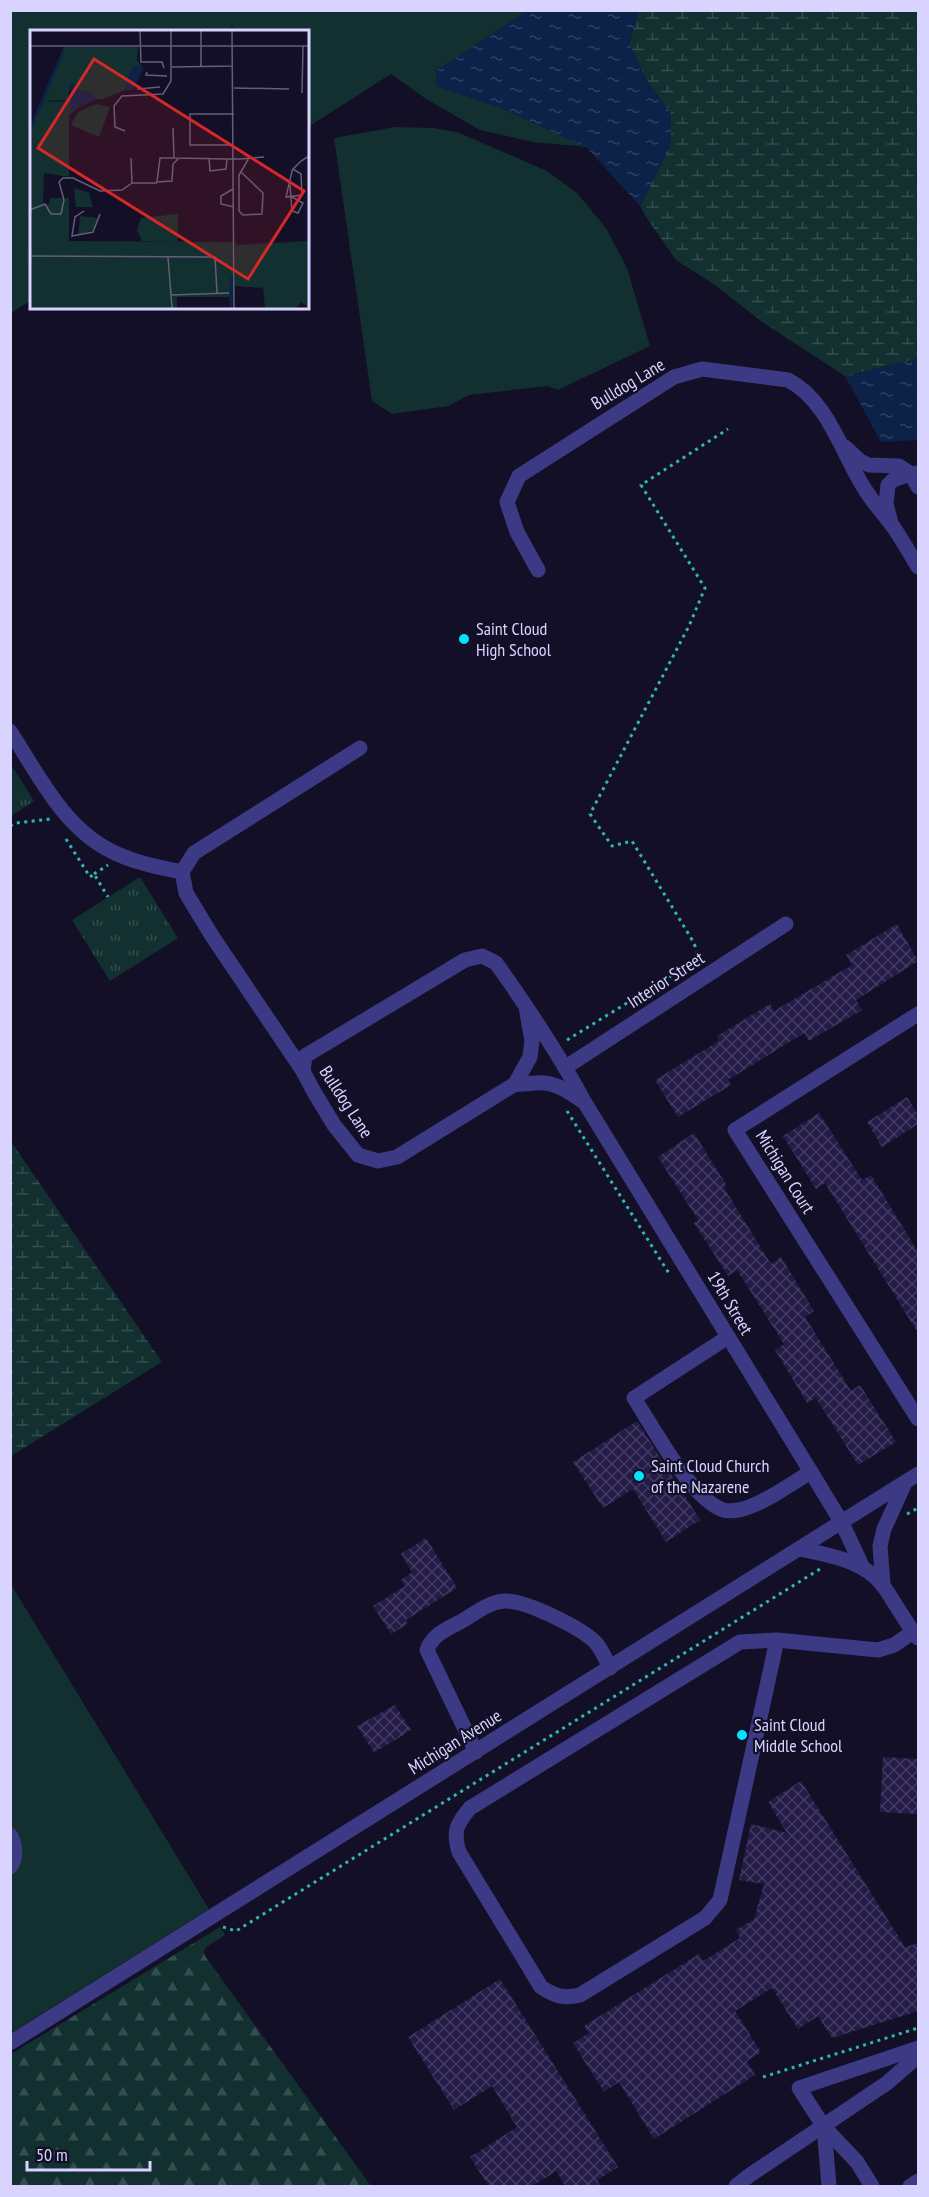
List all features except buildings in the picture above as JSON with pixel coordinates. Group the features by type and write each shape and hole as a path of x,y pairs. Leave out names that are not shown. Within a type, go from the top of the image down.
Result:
{"street":[{"name":"Bulldog Lane","path":"538,570 517,532 507,502 519,476 674,377 702,369 788,380 810,396 840,440 845,455 866,491 893,527 918,567"},
{"path":"840,440 849,452 869,465 899,466 916,478"},
{"path":"893,527 887,512 888,485 893,480 916,478"},
{"path":"10,731 58,804 81,832 111,852 153,866 182,872"},
{"path":"303,1071 212,936 186,893 182,872 187,860 194,853 360,748"},
{"name":"Interior Street","path":"566,1067 786,924"},
{"name":"Bulldog Lane","path":"526,1007 532,1041 530,1057 515,1084 397,1157 378,1161 358,1155 334,1125 303,1071 305,1056 465,960 482,956 496,963 554,1048 585,1103"},
{"name":"Michigan Court","path":"918,1014 735,1130 918,1419"},
{"path":"515,1084 554,1085 572,1093 585,1103"},
{"name":"19th Street","path":"585,1103 842,1523 863,1568"},
{"path":"728,1337 634,1398 692,1486 724,1510 744,1508 770,1497 811,1472"},
{"name":"Michigan Avenue","path":"10,2043 918,1474"},
{"path":"883,1585 880,1546 893,1504 905,1482"},
{"path":"777,1640 720,1899 705,1918 580,1995 567,1998 555,1996 541,1987 459,1852 454,1837 459,1821 470,1808 740,1642 777,1640 878,1650 916,1635 883,1585 863,1568 838,1558 800,1549"},
{"path":"476,1752 427,1650 431,1641 439,1633 488,1606 504,1601 553,1616 580,1630 597,1644 610,1668"},
{"path":"10,1835 14,1841 14,1862 10,1867"},
{"path":"872,2187 858,2162 824,2127 799,2088 918,2048"},
{"path":"736,2187 750,2175 887,2083 918,2056"},
{"path":"824,2127 829,2187"},
{"path":"910,2187 918,2181"}],"path":[{"path":"554,1048 695,961 697,952 694,943 632,840 612,846 590,814 689,626 705,588 641,485 728,429"},
{"path":"10,826 16,823 53,818"},
{"path":"65,838 90,877 94,874 108,897"},
{"path":"566,1110 672,1279"},
{"path":"884,1529 918,1508"},
{"path":"219,1926 236,1931 838,1558"},
{"path":"763,2078 918,2028"}],"green space":[{"path":"11,11 527,11 436,71 437,86 501,108 587,147 533,142 480,130 426,99 391,74 309,126 309,30 30,30 30,301 11,313"},
{"path":"639,11 918,11 918,359 845,376 761,321 715,285 676,260 640,206 671,144 671,113 646,79 629,43"},
{"path":"395,127 433,128 457,132 547,171 577,193 606,228 627,268 650,346 558,390 548,386 469,395 448,406 392,414 372,401 334,138"},
{"path":"10,763 34,801 11,816 10,816"},
{"path":"140,877 178,938 110,981 72,920"},
{"path":"10,1140 162,1362 11,1456 10,1456"},
{"path":"10,1583 209,1909 11,2033 10,2033"},
{"path":"220,1927 225,1935 206,1947 205,1956 371,2186 11,2186 11,2054"}],"water":[{"path":"527,11 639,11 629,43 646,79 671,113 671,144 640,206 586,147 501,108 437,86 436,71"},
{"path":"918,359 918,440 881,442 845,376"}],"place":[{"name":"Saint Cloud High School","path":"464,639"},
{"name":"Saint Cloud Church of the Nazarene","path":"639,1476"},
{"name":"Saint Cloud Middle School","path":"742,1735"}]}
